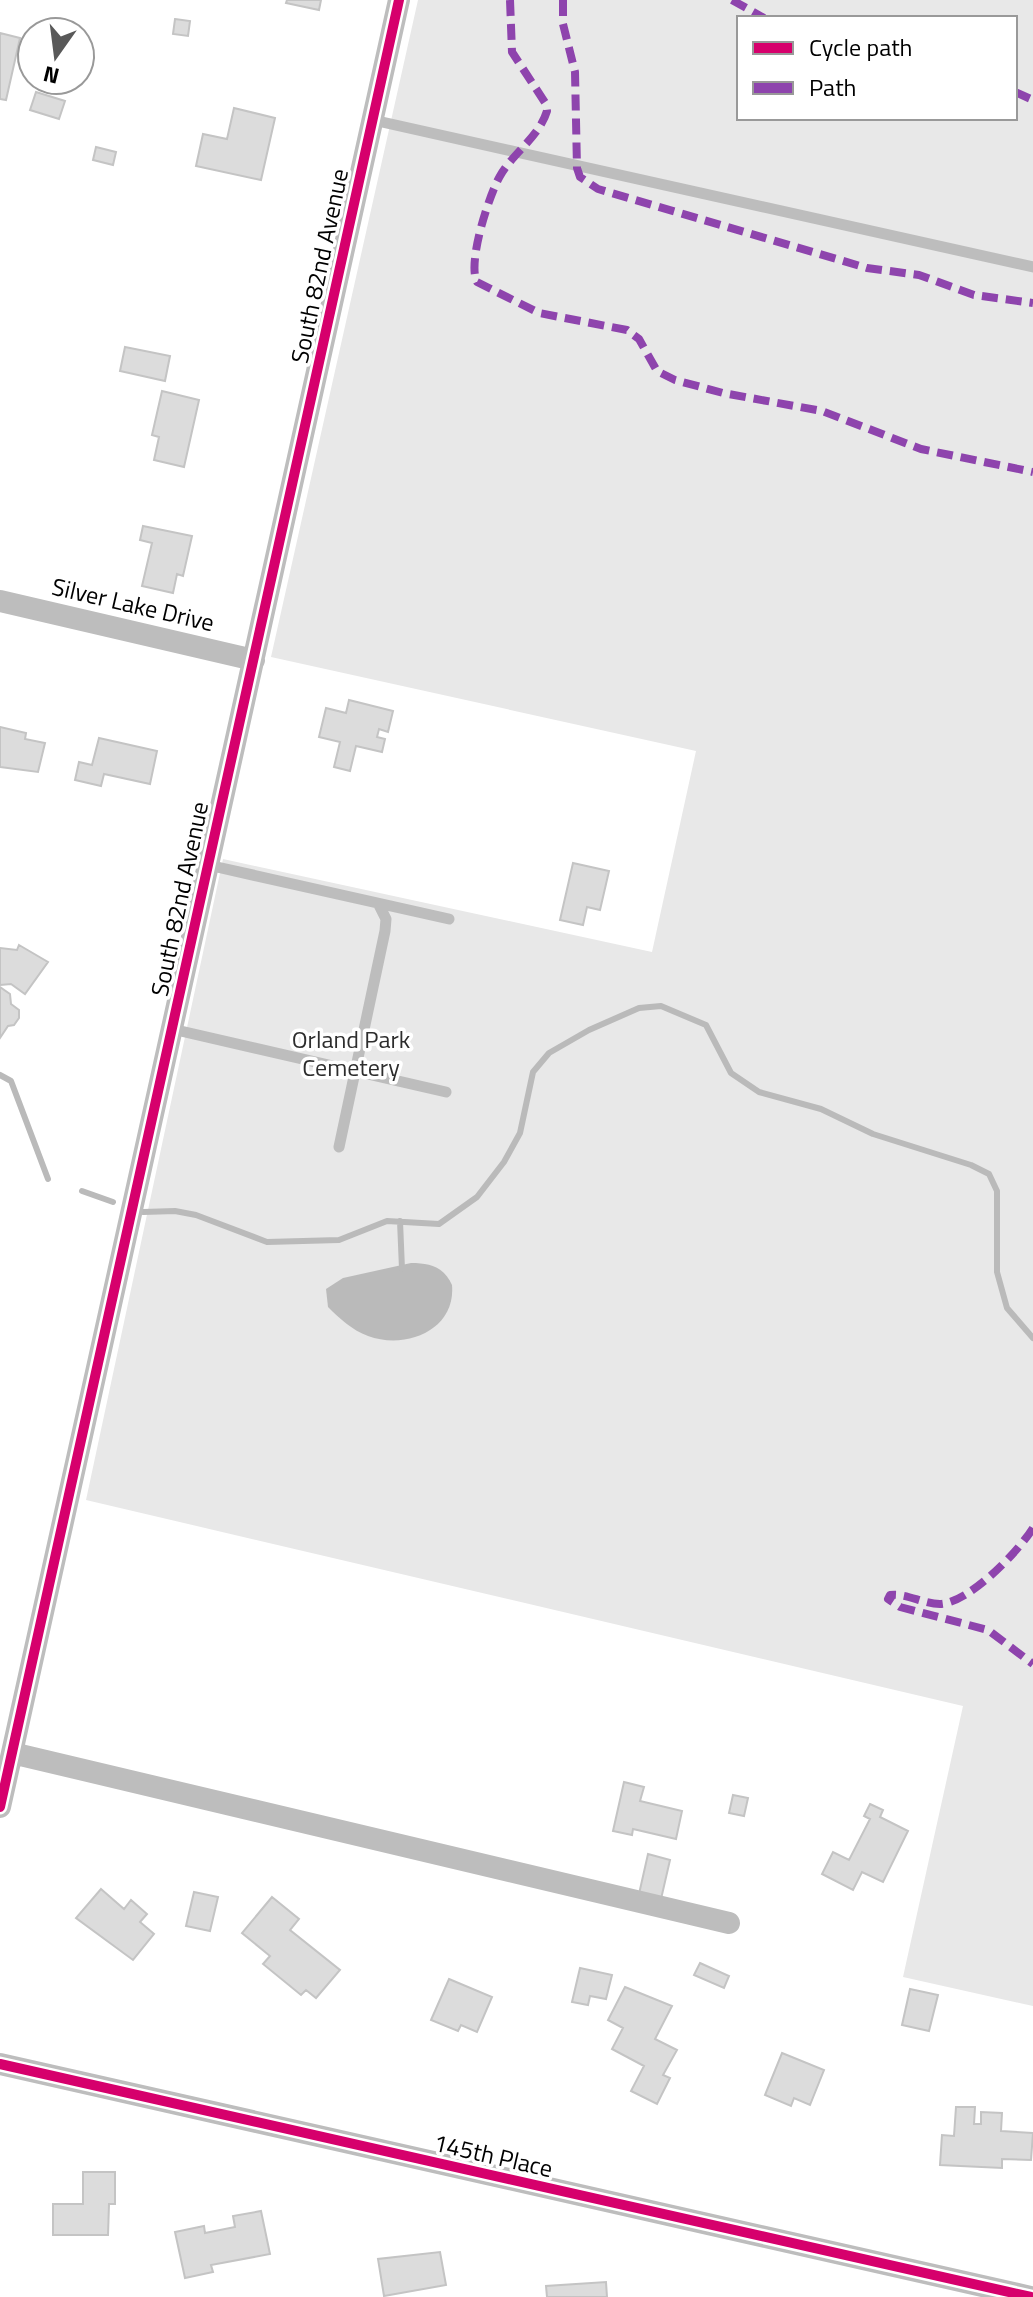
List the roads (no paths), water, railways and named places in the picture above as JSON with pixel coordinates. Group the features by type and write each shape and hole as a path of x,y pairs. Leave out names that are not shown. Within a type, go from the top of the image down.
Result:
{"street":[{"name":"South 82nd Avenue","path":"2,1792 399,0"},
{"name":"Silver Lake Drive","path":"0,601 254,660"},
{"path":"12,1753 729,1923"},
{"name":"145th Place","path":"0,2064 1031,2297"}],"lane":[{"path":"373,120 1033,267"},
{"path":"208,865 449,919"},
{"path":"339,1147 385,931 386,919 379,905"},
{"path":"172,1029 446,1092"}],"waterway":[{"path":"143,1212 175,1211 196,1215 267,1242 339,1240 387,1221 439,1224 477,1197 504,1162 520,1133 533,1072 549,1053 589,1030 639,1008 661,1006 706,1025 731,1073 759,1092 821,1109 873,1134 971,1165 989,1174 997,1191 997,1272 1007,1308 1033,1338"},
{"path":"0,1075 11,1081 48,1179"},
{"path":"82,1191 113,1202"},
{"path":"400,1221 402,1269"}],"park label":[{"name":"Orland Park Cemetery","path":"351,1054"}]}
